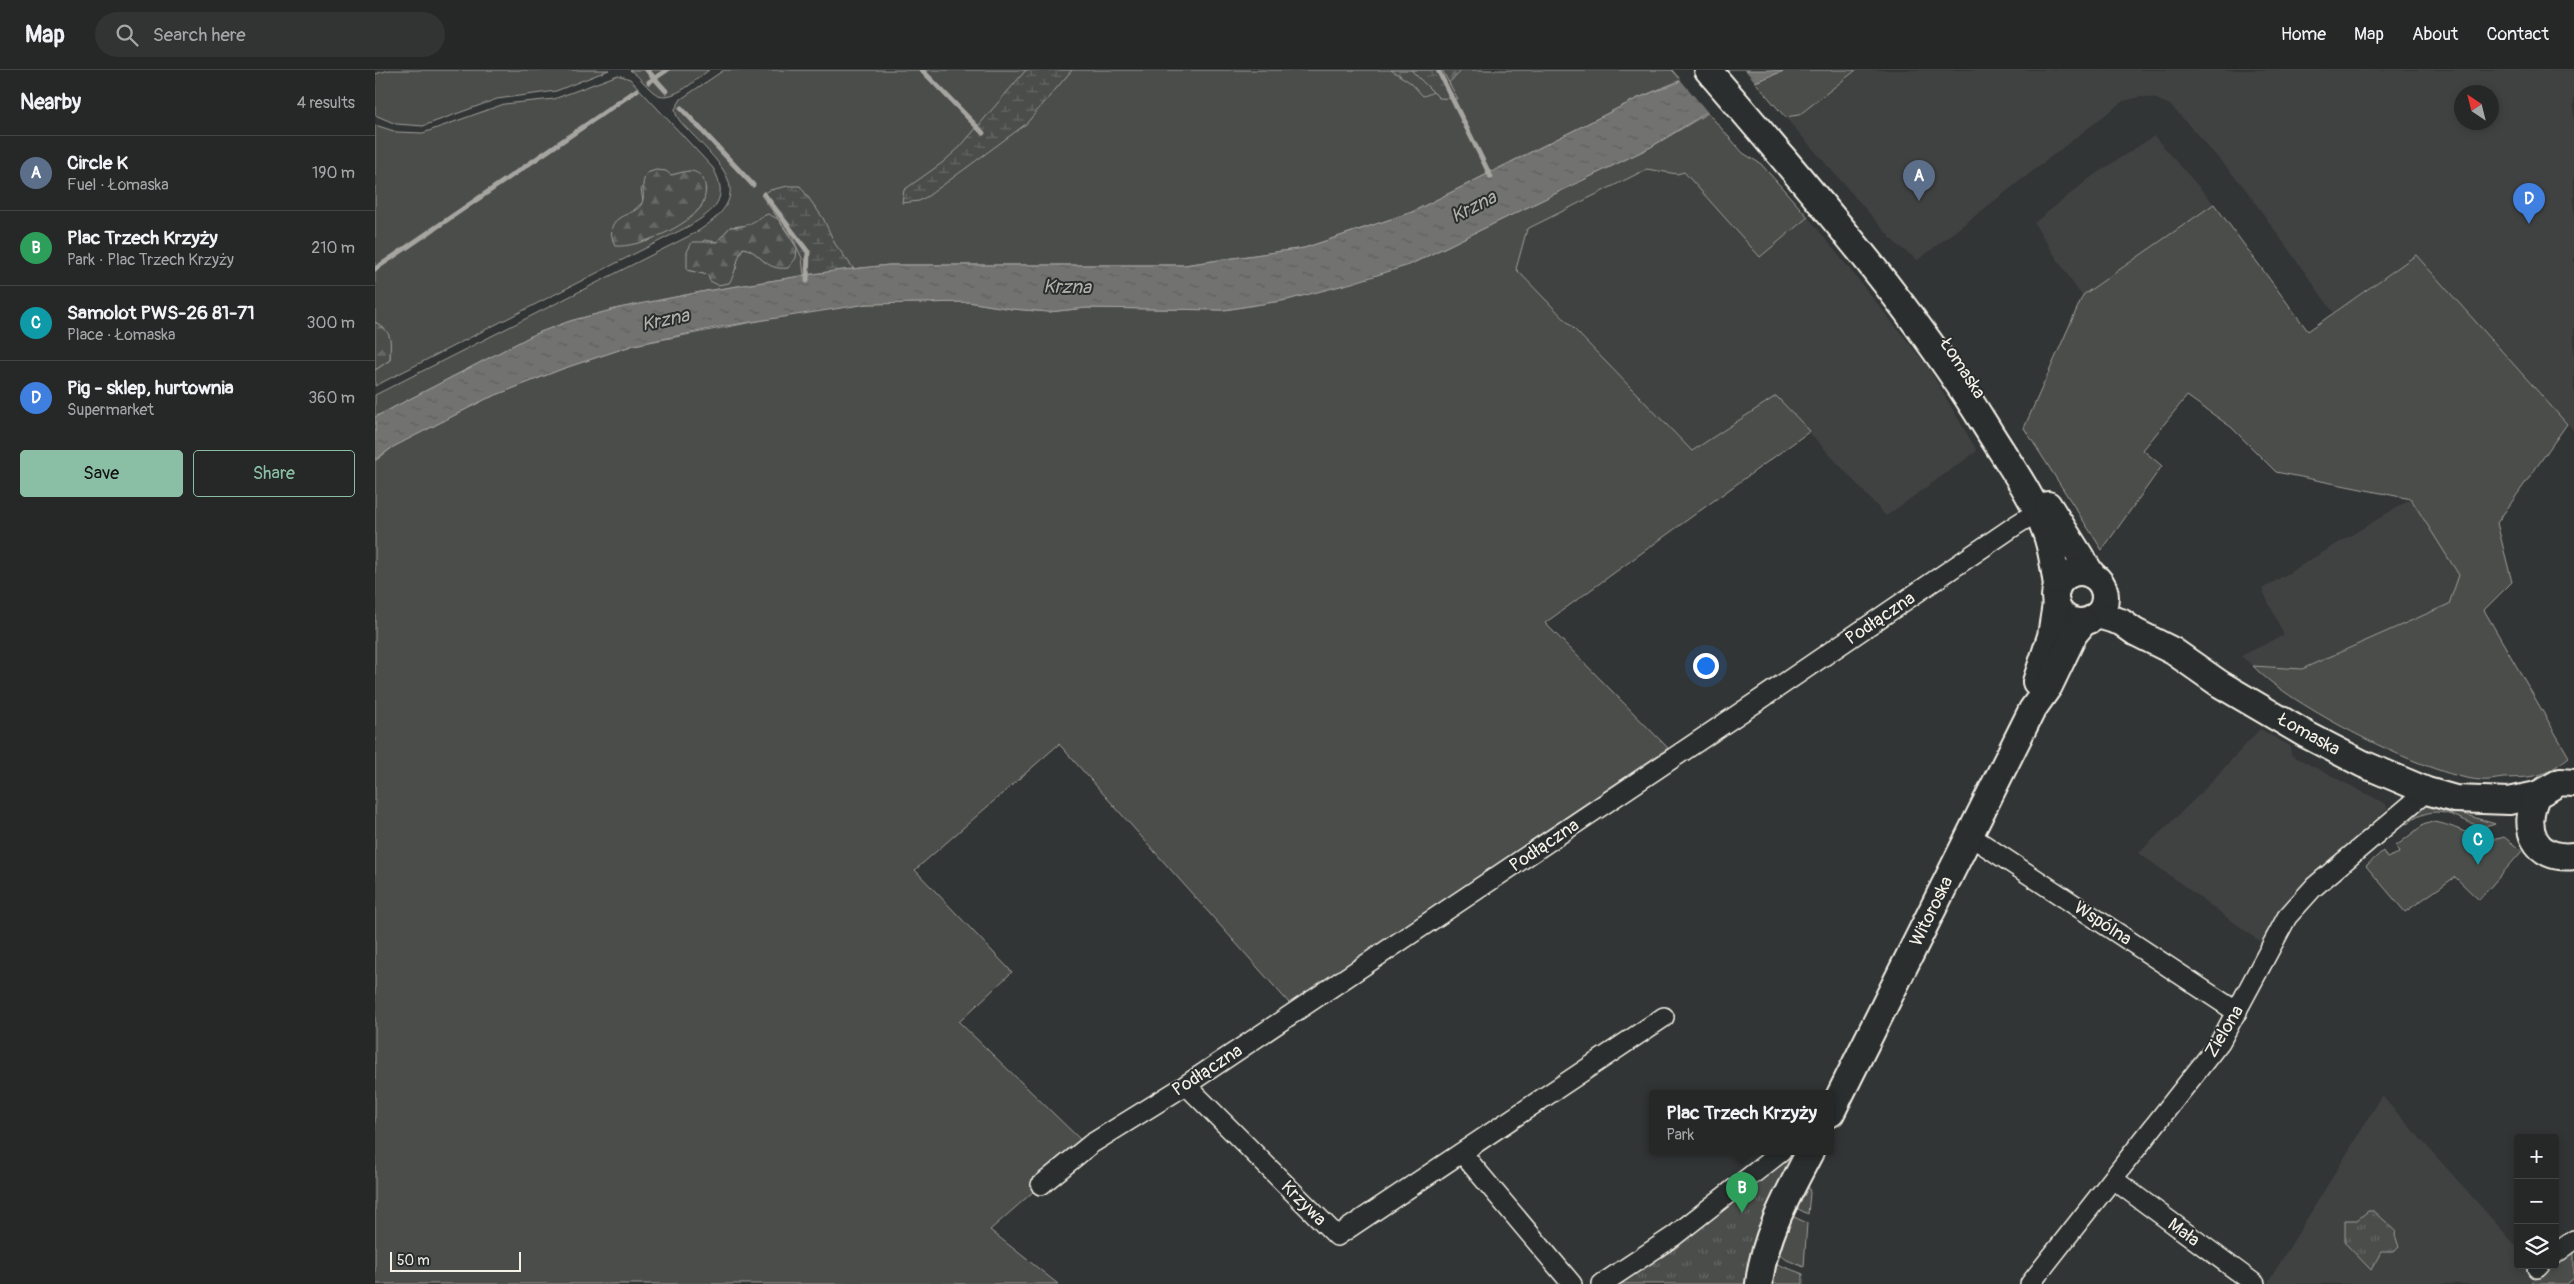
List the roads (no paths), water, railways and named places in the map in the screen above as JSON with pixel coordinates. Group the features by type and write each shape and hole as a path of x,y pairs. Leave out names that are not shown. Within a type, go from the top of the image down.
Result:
{"main road":[{"name":"Łomaska","path":"1708,70 1805,184 1924,332 2043,509 2098,581 2144,619 2173,651"},
{"name":"Witoroska","path":"2032,710 2037,681 2051,636 2057,594 2043,509"},
{"path":"2091,618 2073,621 2064,617 2057,594 2066,575 2073,572 2098,581"},
{"name":"Witoroska","path":"1834,1107 2032,710 2049,686 2074,634 2104,605 2098,581"},
{"name":"Łomaska","path":"2091,618 2121,622 2135,632 2173,651 2220,684 2307,734 2363,764 2427,791 2455,799 2509,801 2537,795 2569,779"},
{"path":"2535,840 2529,818 2537,795"},
{"name":"Łomaska","path":"2455,799 2465,807 2478,812 2517,822 2551,854 2574,857"},
{"path":"1759,1284 1763,1258 1774,1225 1809,1155"}],"street":[{"name":"Podłączna","path":"1041,1185 1091,1144 1186,1084 2043,509"},
{"name":"Zielona","path":"2031,1284 2220,1042 2287,917 2314,887 2427,791"},
{"name":"Wspólna","path":"1969,835 2237,1012"},
{"name":"Krzywa","path":"1186,1084 1337,1236 1664,1017"},
{"path":"1462,1153 1573,1284"},
{"path":"1602,1284 1674,1236 1777,1155"},
{"name":"Mała","path":"2113,1179 2255,1284"},
{"path":"2559,1251 2574,1240"}],"water":[{"name":"Krzna","path":"1694,70 1786,70 1755,82 1651,147 1409,265 1352,283 1287,300 1224,310 1086,308 1049,312 1012,309 968,302 867,304 719,327 634,345 562,369 486,399 393,447 375,460 375,417 535,334 570,321 619,308 706,291 833,271 889,265 1184,265 1304,248 1412,212 1638,98 1677,83"}],"waterway":[{"path":"647,70 666,91"},
{"path":"649,82 667,70"},
{"path":"922,70 983,133"},
{"name":"Krzna","path":"1438,70 1491,177"},
{"path":"375,269 637,90"},
{"path":"681,108 753,185"},
{"path":"764,194 808,252 807,281"}],"place":[{"name":"Circle K","path":"1919,201"},
{"name":"Pig - sklep, hurtownia","path":"2529,224"},
{"name":"Samolot PWS-26 81-71","path":"2478,865"},
{"name":"Plac Trzech Krzyży","path":"1742,1213"}]}
